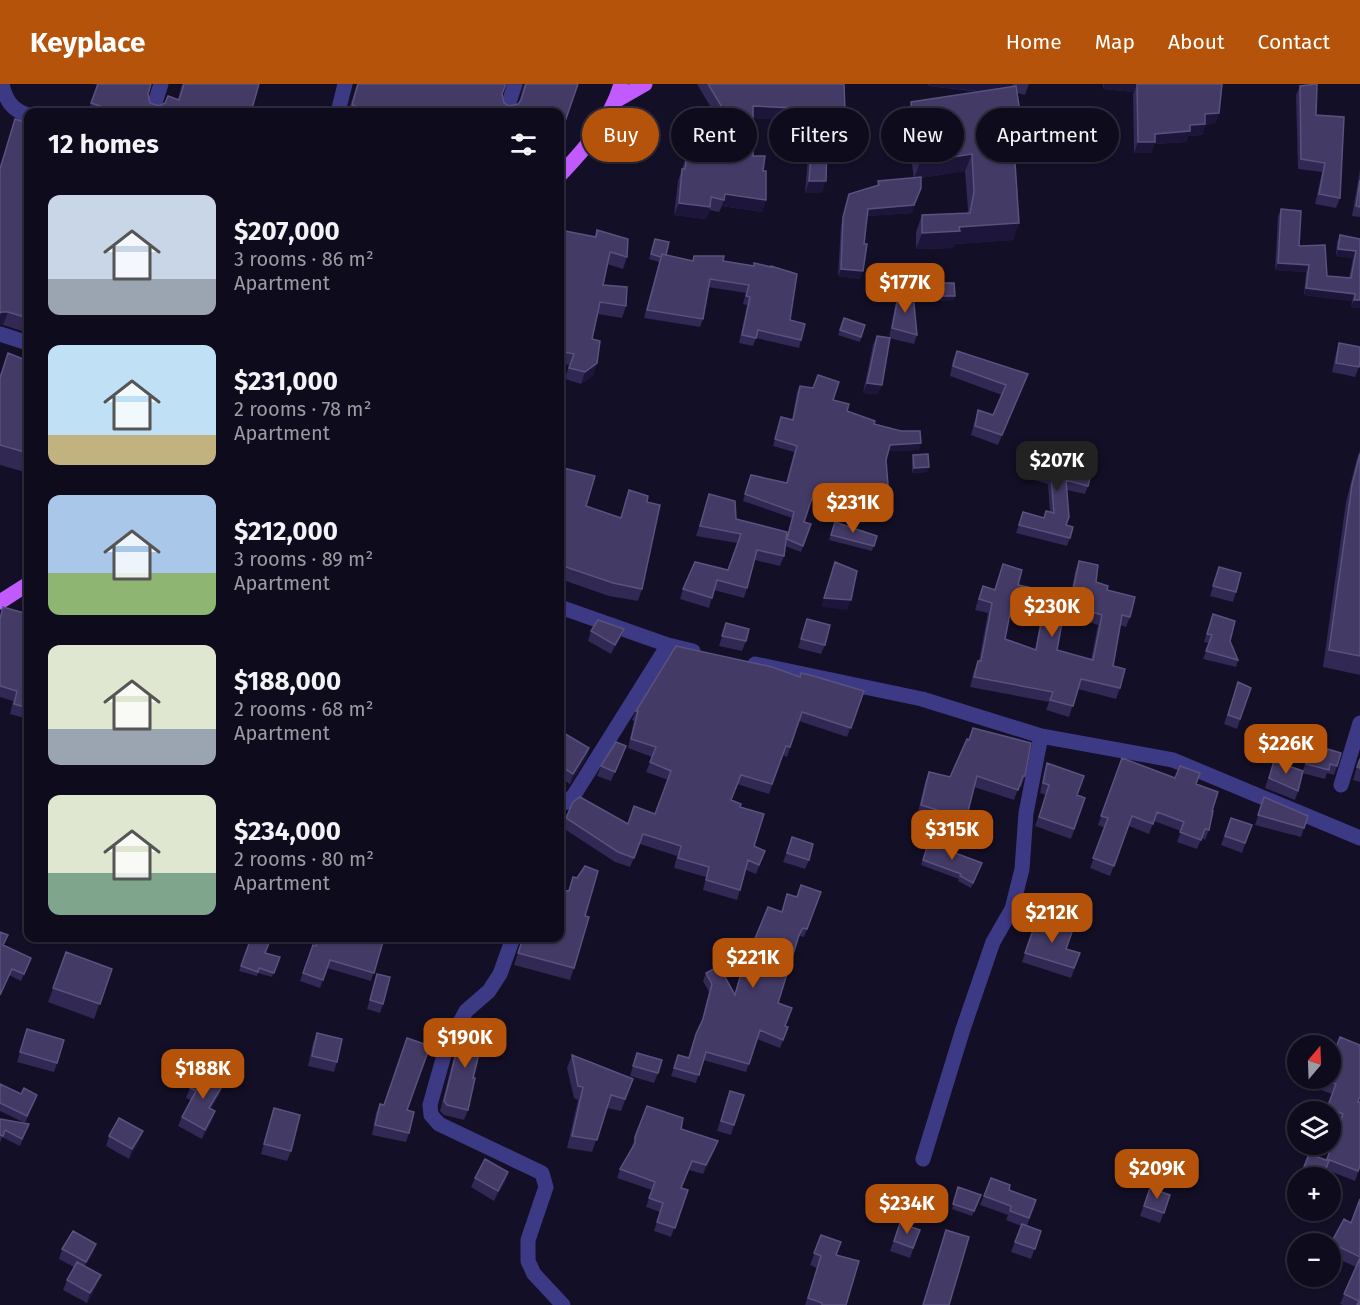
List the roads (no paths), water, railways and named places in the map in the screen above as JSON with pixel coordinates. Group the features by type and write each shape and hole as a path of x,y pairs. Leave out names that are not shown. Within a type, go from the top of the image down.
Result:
{"main road":[{"path":"564,171 584,151 617,100 621,84"},
{"path":"617,100 645,84"},
{"path":"0,602 24,587"}],"street":[{"path":"2,84 5,98 16,111 24,114"},
{"path":"153,108 161,84"},
{"path":"339,108 345,84"},
{"path":"507,108 515,84"},
{"path":"0,334 24,342"},
{"path":"564,608 668,645 702,652"},
{"path":"564,802 568,802 574,795 668,645"},
{"path":"737,660 922,699 1041,736 1173,760 1360,838"},
{"path":"1341,785 1360,723"},
{"path":"923,1159 963,1029 993,942 1012,909 1022,869 1026,813 1041,736"},
{"path":"512,942 500,974 489,992 466,1011 446,1048 430,1105 431,1115 439,1124 542,1173 546,1187 528,1240 528,1261 534,1274 563,1305"}]}
